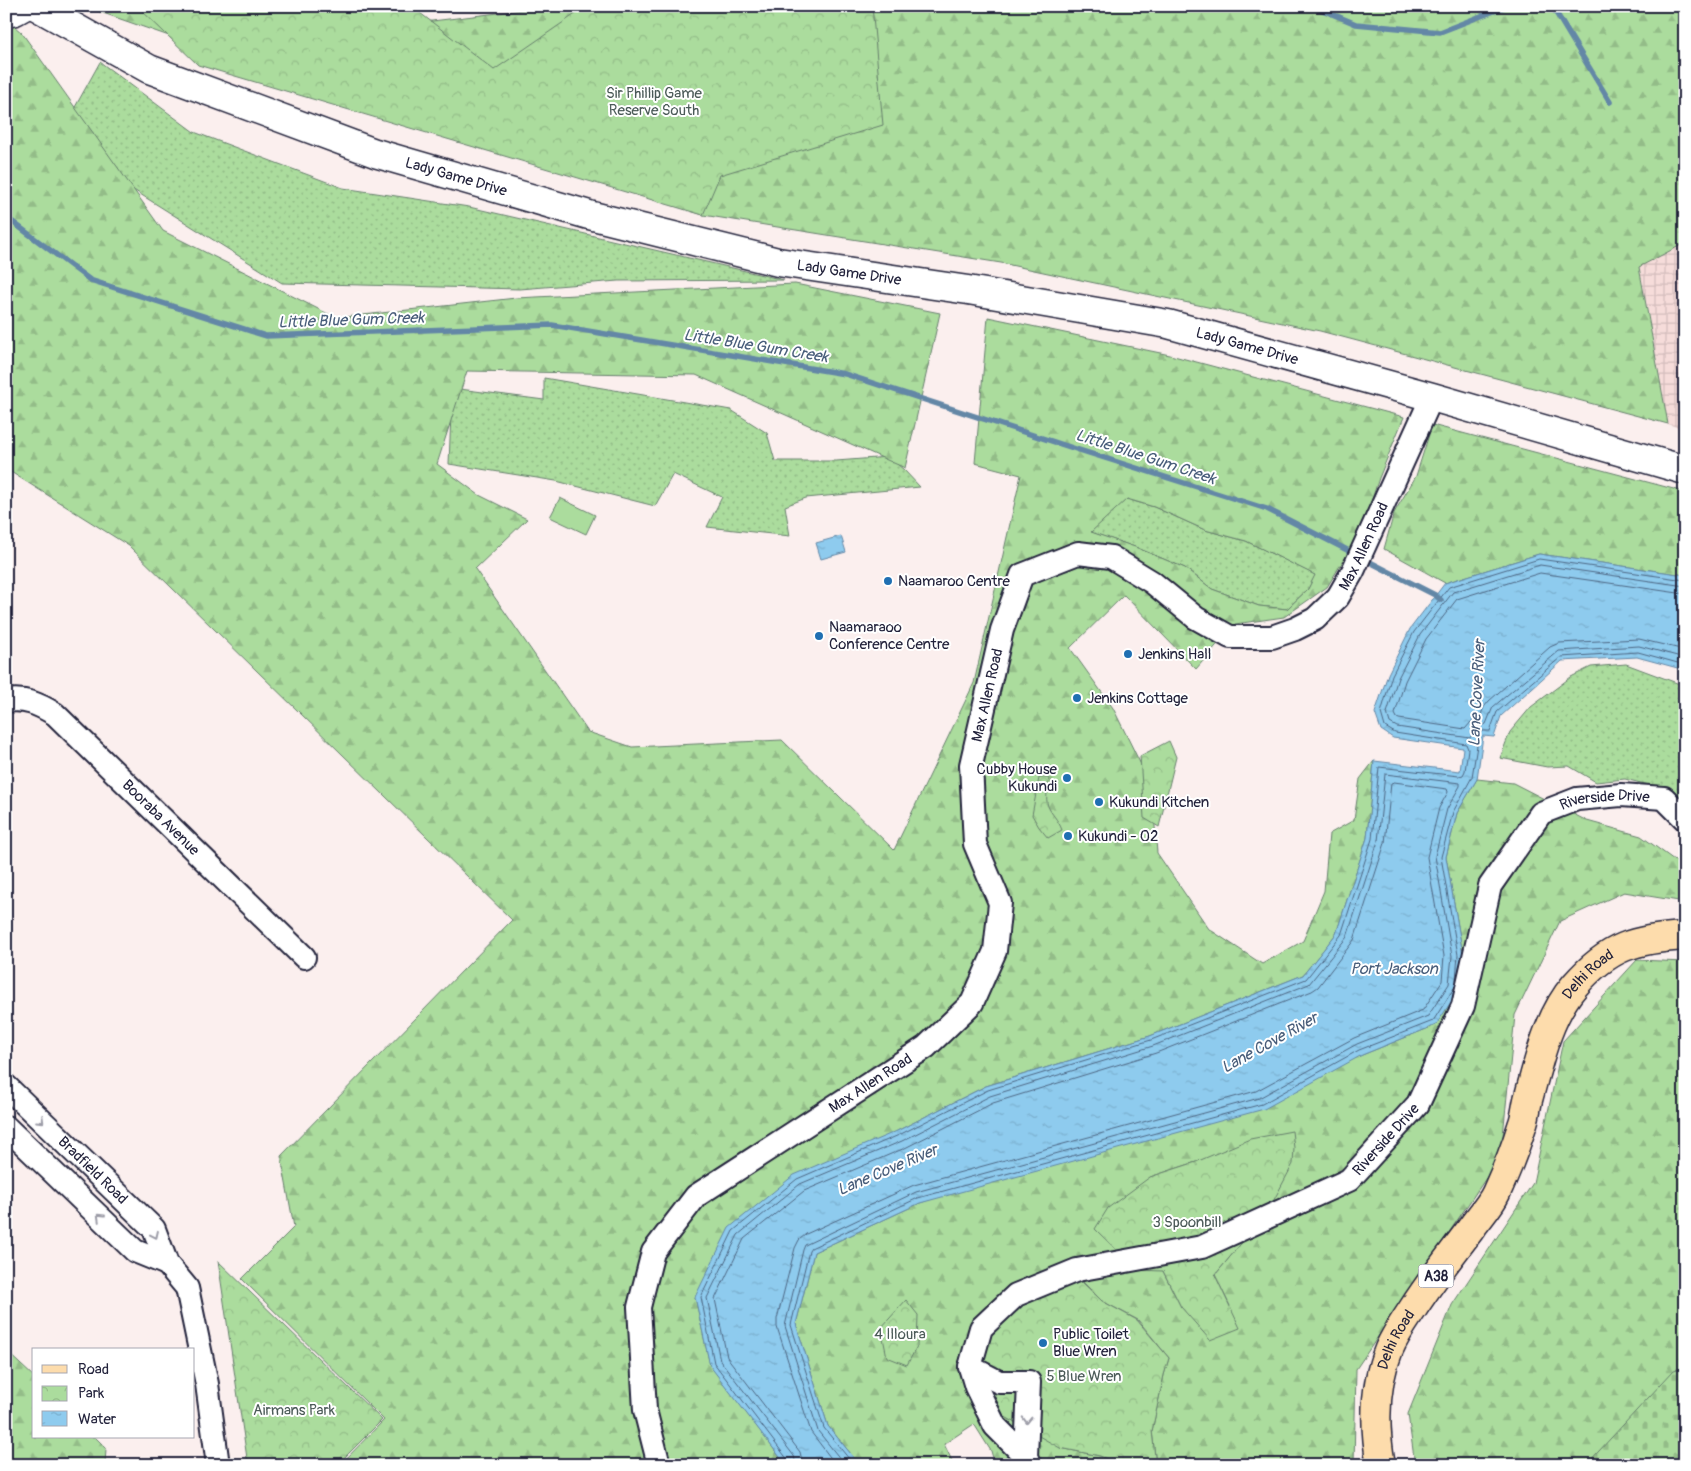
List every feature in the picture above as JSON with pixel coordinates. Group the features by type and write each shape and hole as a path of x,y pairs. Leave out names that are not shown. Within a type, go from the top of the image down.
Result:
{"main road":[{"path":"6,13 24,6"},
{"name":"Lady Game Drive","path":"36,6 149,69 375,153 588,215 778,262 968,290 1168,324 1685,470"},
{"name":"Delhi Road","path":"1381,1465 1377,1442 1376,1404 1389,1349 1421,1296 1495,1195 1523,1124 1528,1098 1535,1027 1541,1008 1550,990 1562,972 1578,955 1616,933 1638,926 1658,923 1685,926"},
{"name":"Delhi Road","path":"1528,1098 1550,1029 1560,1006 1574,986 1593,966 1613,951 1636,942 1685,936"}],"street":[{"name":"Max Allen Road","path":"660,1465 645,1410 639,1307 653,1252 696,1196 926,1047 972,1003 995,951 1000,903 975,844 971,766 1002,630 1022,576 1078,553 1111,558 1152,582 1196,618 1230,637 1272,637 1295,629 1315,619 1338,597 1353,570 1432,397"},
{"name":"Booraba Avenue","path":"6,701 16,700 36,703 55,714 304,957"},
{"name":"Riverside Drive","path":"970,1367 981,1328 1016,1295 1076,1270 1202,1247 1349,1180 1418,1104 1463,1006 1490,886 1541,812 1577,799 1621,795 1664,798 1685,820"},
{"name":"Bradfield Road","path":"6,1086 154,1230 167,1264 187,1288 207,1384 218,1465"},
{"name":"Bradfield Road","path":"6,1127 135,1251 167,1264"},
{"path":"970,1367 999,1382 1029,1382 1028,1461"},
{"path":"970,1367 976,1387 994,1426 1028,1461"}],"shaded area":[{"path":"1685,243 1685,430 1668,424 1639,266"}],"green space":[{"path":"83,6 398,6 424,22 556,6 1685,6 1685,243 1639,267 1668,424 1320,331 1001,263 703,215 321,89"},
{"name":"Sir Phillip Game Reserve South","path":"137,6 411,6 494,70 587,6 872,6 883,125 720,175 703,215 198,65"},
{"path":"6,19 22,33 163,231 336,318 516,298 795,284 940,313 905,468 696,375 467,371 437,464 479,495 527,519 475,569 588,732 632,747 782,740 894,850 974,683 1021,475 975,463 988,317 1170,355 1404,417 1379,478 1361,532 1327,587 1284,617 1235,624 1196,669 1124,595 1070,648 1113,708 1152,787 1157,853 1209,929 1262,964 1303,941 1324,891 1329,834 1354,820 1360,779 1374,761 1367,838 1336,934 1303,975 1150,1036 986,1086 897,1131 695,1297 710,1365 786,1465 340,1465 384,1420 242,1279 294,1227 281,1156 512,920 129,546 6,469","holes":["1127,499 1154,507 1205,530 1246,541 1315,575 1308,589 1287,609 1259,606 1212,589 1185,568 1135,547 1091,532"]},
{"path":"100,62 194,132 343,188 469,207 784,280 618,281 520,289 282,283 124,184 74,109"},
{"path":"544,378 731,410 767,433 775,461 836,461 889,457 920,487 806,498 785,506 790,536 707,527 722,497 673,474 655,506 556,481 449,464 452,388 544,400"},
{"path":"1432,425 1685,492 1685,575 1539,554 1445,583 1384,549 1394,513 1416,476"},
{"path":"560,498 595,515 586,534 550,517"},
{"path":"1126,499 1154,507 1205,530 1246,541 1316,575 1308,589 1287,609 1259,606 1212,589 1185,568 1135,547 1090,532"},
{"path":"1626,664 1685,686 1685,808 1665,789 1625,779 1596,782 1569,766 1547,767 1500,758 1510,732 1531,707 1571,677 1591,667"},
{"path":"1169,741 1176,757 1159,827 1144,818 1140,756"},
{"path":"1039,778 1049,778 1047,803 1062,830 1048,838 1032,815"},
{"path":"1477,779 1513,783 1587,821 1641,836 1685,868 1685,902 1624,892 1560,921 1515,1015 1501,1156 1356,1369 1354,1465 1156,1465 1152,1431 1169,1358 1138,1320 1102,1301 1083,1282 1060,1448 1100,1456 1121,1465 995,1465 991,1451 974,1424 944,1444 954,1465 860,1465 828,1426 796,1324 814,1252 920,1203 1362,1055 1436,1025 1463,955 1446,857 1457,813","holes":["1196,1162 1268,1211 1215,1275 1230,1306 1181,1307 1163,1271 1150,1177"]},
{"path":"1637,960 1685,962 1685,1465 1415,1465 1408,1414 1452,1305 1533,1183 1563,1041"},
{"name":"3 Spoonbill","path":"1292,1131 1293,1164 1268,1211 1215,1275 1240,1328 1210,1340 1181,1307 1163,1271 1137,1270 1095,1229 1108,1208 1150,1177 1196,1162 1250,1139"},
{"name":"Airmans Park","path":"218,1261 382,1420 337,1465 248,1465"},
{"name":"5 Blue Wren","path":"1083,1276 1083,1283 1102,1301 1137,1320 1169,1358 1152,1431 1156,1465 1121,1465 1100,1456 1060,1448 1000,1414 970,1345 1016,1295"},
{"name":"4 Illoura","path":"906,1300 918,1315 917,1346 907,1365 887,1357 881,1328"},
{"path":"6,1351 32,1375 32,1438 96,1438 106,1448 105,1465 6,1465"},
{"path":"1685,1367 1685,1465 1586,1465 1674,1370"}],"water":[{"path":"841,536 846,552 821,559 816,543"},
{"name":"Port Jackson","path":"1539,554 1685,575 1685,670 1637,657 1562,661 1501,716 1494,737 1483,736 1477,779 1457,813 1446,857 1463,955 1460,988 1436,1025 1362,1055 1264,1109 920,1203 814,1252 796,1324 828,1426 860,1465 786,1465 710,1366 695,1297 729,1228 794,1175 897,1131 986,1086 1150,1036 1303,975 1336,934 1367,838 1374,761 1460,771 1463,748 1393,738 1381,730 1375,713 1388,674 1410,629 1445,583"}],"waterway":[{"path":"1313,6 1356,24 1440,32 1507,6"},
{"path":"1552,6 1610,102"},
{"name":"Little Blue Gum Creek","path":"6,217 90,280 266,336 552,325 845,374 1267,509 1355,554"},
{"name":"Little Blue Gum Creek","path":"1364,559 1435,595 1441,600"}],"place":[{"name":"Naamaroo Centre","path":"888,581"},
{"name":"Naamaraoo Conference Centre","path":"819,636"},
{"name":"Jenkins Hall","path":"1128,654"},
{"name":"Jenkins Cottage","path":"1077,698"},
{"name":"Cubby House Kukundi","path":"1067,778"},
{"name":"Kukundi Kitchen","path":"1099,802"},
{"name":"Kukundi - 02","path":"1068,836"},
{"name":"Public Toilet Blue Wren","path":"1043,1343"}],"water label":[{"name":"Lane Cove River","path":"1476,693"},
{"name":"Lane Cove River","path":"1269,1042"},
{"name":"Lane Cove River","path":"887,1169"}]}
